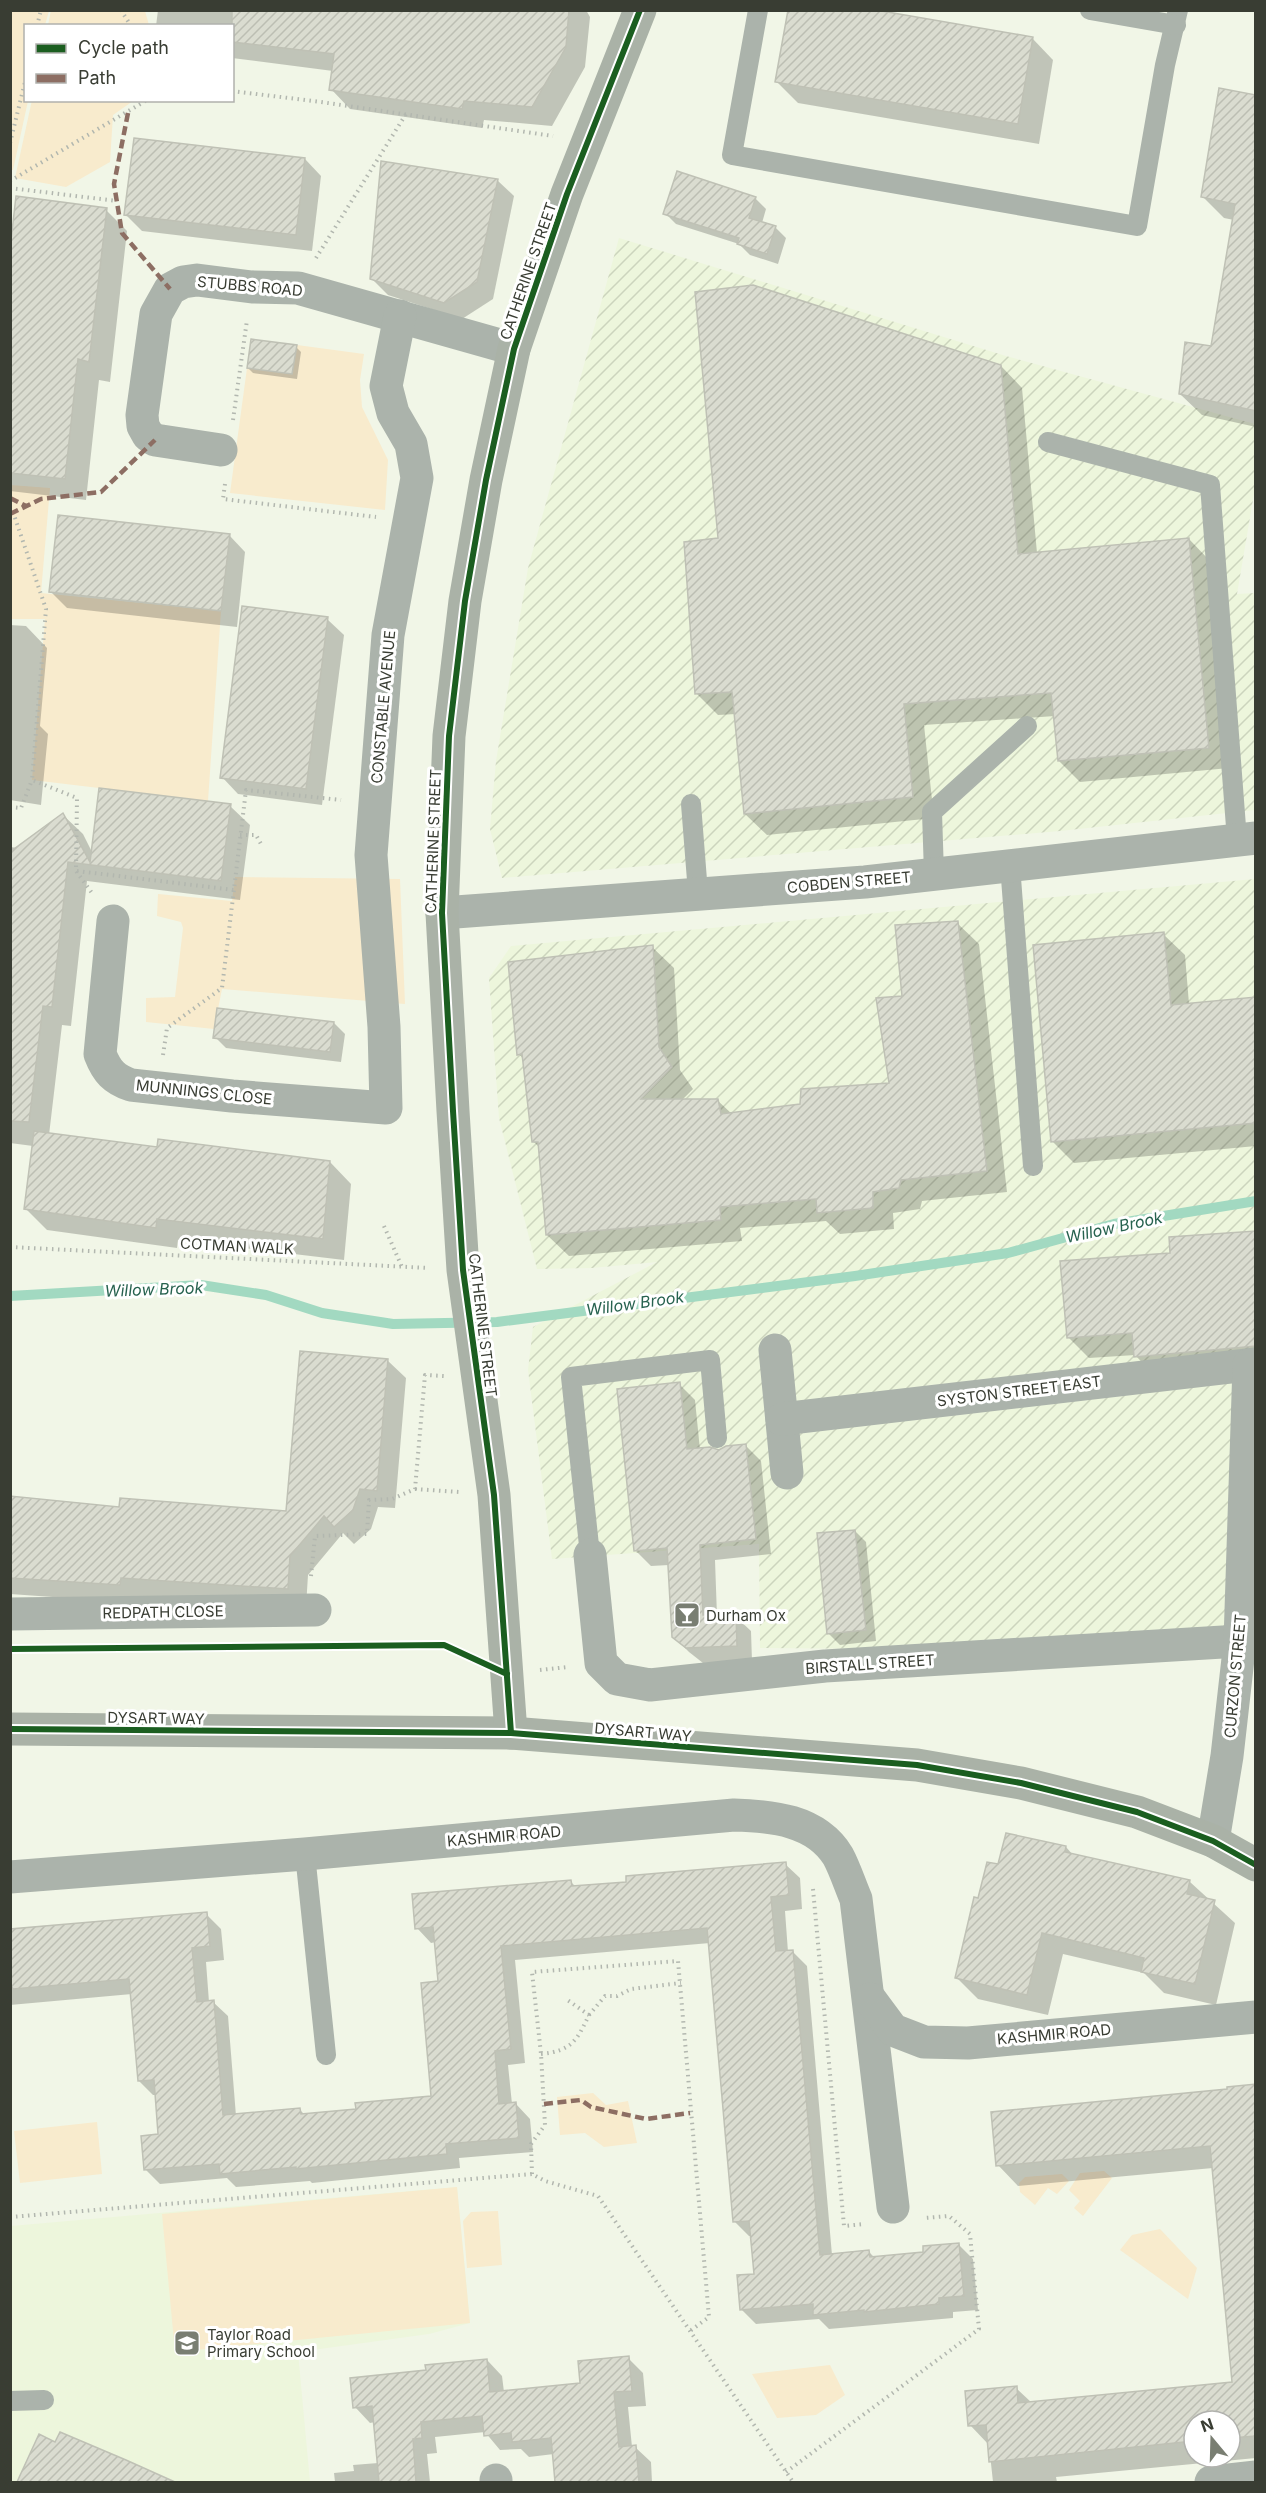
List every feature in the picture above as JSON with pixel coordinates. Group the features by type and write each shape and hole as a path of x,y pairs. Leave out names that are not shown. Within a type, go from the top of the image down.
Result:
{"street":[{"name":"CATHERINE STREET","path":"511,1733 494,1495 463,1270 442,913 449,736 465,601 486,480 514,349 567,194 640,10"},
{"name":"STUBBS ROAD","path":"226,453 155,440 148,435 143,426 142,405 156,314 170,290 183,282 197,280 298,288 514,349"},
{"name":"CONSTABLE AVENUE","path":"386,1108 384,1027 371,855 388,635 417,478 411,444 388,401 386,386 400,316"},
{"name":"COBDEN STREET","path":"442,913 865,882 1246,839"},
{"name":"MUNNINGS CLOSE","path":"113,921 100,1054 105,1069 116,1079 131,1085 290,1102 386,1108"},
{"path":"775,1350 788,1473"},
{"name":"SYSTON STREET EAST","path":"782,1419 1252,1364"},
{"name":"CURZON STREET","path":"1213,1841 1248,1640 1252,1364"},
{"path":"590,1556 601,1664"},
{"name":"REDPATH CLOSE","path":"10,1614 311,1610"},
{"name":"BIRSTALL STREET","path":"601,1664 617,1679 650,1685 825,1666 1248,1640"},
{"name":"DYSART WAY","path":"10,1729 511,1733 917,1765 1022,1783 1137,1812 1213,1841 1256,1865"},
{"name":"KASHMIR ROAD","path":"10,1877 304,1854 734,1815 768,1816 797,1823 819,1836 837,1855 856,1899 870,2000 894,2214"},
{"name":"KASHMIR ROAD","path":"870,2000 893,2030 924,2042 968,2043 1256,2017"},
{"path":"1211,2482 1256,2477"}],"lane":[{"path":"758,10 732,155 1137,226 1165,64 1177,17 1090,10"},
{"path":"1048,442 1210,485 1246,839"},
{"path":"934,874 932,812 1027,726"},
{"path":"691,804 698,893"},
{"path":"1010,866 1034,1166"},
{"path":"590,1556 571,1377 710,1360 717,1438"},
{"path":"304,1854 326,2055"},
{"path":"10,2401 44,2400"}],"path":[{"path":"121,10 130,24"},
{"path":"10,143 24,86"},
{"path":"234,91 587,141"},
{"path":"10,181 144,102"},
{"path":"298,288 406,114"},
{"path":"10,188 117,201"},
{"path":"252,286 226,453 223,499 409,520"},
{"path":"10,807 21,808 32,780 46,609 14,512"},
{"path":"32,780 77,798 76,871 113,921"},
{"path":"160,1088 166,1028 222,988 246,790 375,804"},
{"path":"240,834 256,835 261,844"},
{"path":"76,871 234,890"},
{"path":"384,1226 402,1267"},
{"path":"415,1489 425,1375 477,1370"},
{"path":"311,1610 315,1536 368,1534 369,1500 392,1499 415,1489 494,1495"},
{"path":"507,1674 601,1664"},
{"path":"786,2472 979,2328 970,2234 949,2216 894,2214 844,2226 812,1880"},
{"path":"532,2174 531,2144 545,2125 541,2054 532,1972 678,1960 709,2318 690,2331"},
{"path":"541,2054 565,2049 576,2041 589,2015 605,1996 617,1996 631,1989 681,1983"},
{"path":"566,1999 589,2015"},
{"path":"10,2217 532,2174 545,2181 598,2196 794,2482"}],"shaded area":[{"path":"11,10 49,11 45,24 24,24 24,102 28,102 13,170 10,170"},
{"path":"51,10 145,11 149,24 48,24"},
{"path":"32,102 132,102 113,115 110,162 66,187 15,178"},
{"path":"619,238 1006,356 1255,424 1255,488 1237,594 1255,593 1255,810 1060,831 502,878 490,829 496,761 528,568"},
{"path":"297,345 364,354 360,380 362,407 388,460 385,510 230,493 247,368 292,374"},
{"path":"10,485 50,488 41,593 221,611 208,801 32,780 45,619 11,619"},
{"path":"235,877 400,879 405,1004 222,989 214,1029 146,1022 146,998 175,997 183,928 181,922 157,916 158,894 232,901"},
{"path":"1255,879 1255,1652 760,1648 759,1544 552,1559 528,1370 533,1327 657,1262 592,1268 537,1269 499,1118 489,978 511,946"},
{"path":"593,2093 606,2105 628,2101 637,2143 604,2147 585,2133 560,2135 557,2097"},
{"path":"97,2122 102,2174 20,2183 14,2131"},
{"path":"1104,2171 1112,2178 1083,2216 1074,2208 1080,2201 1069,2190 1080,2173"},
{"path":"1062,2174 1069,2181 1057,2194 1048,2188 1035,2205 1020,2192 1019,2183 1025,2177"},
{"name":"Taylor Road Primary School","path":"457,2187 470,2323 429,2334 298,2352 310,2482 11,2482 11,2226"},
{"path":"457,2187 470,2323 175,2352 162,2214"},
{"path":"498,2211 502,2265 467,2268 463,2221 471,2212"},
{"path":"1160,2229 1197,2268 1188,2299 1120,2250 1132,2235"},
{"path":"830,2365 845,2395 816,2415 777,2418 752,2374"}],"building":[{"path":"232,10 569,10 566,47 532,107 464,101 462,109 329,90 334,54 234,42 234,24 232,24"},
{"path":"788,10 876,10 1033,37 1018,124 775,82"},
{"path":"1219,88 1256,95 1256,411 1179,394 1185,342 1211,346 1235,204 1201,197"},
{"path":"134,138 305,158 296,235 124,215"},
{"path":"381,161 498,179 477,282 444,303 370,279"},
{"path":"677,171 756,197 749,218 776,226 767,254 737,244 739,238 663,214"},
{"path":"16,196 107,208 89,362 78,359 65,479 10,473 10,249"},
{"path":"753,285 1001,365 1018,554 1189,538 1209,748 1058,761 1051,693 904,704 913,797 744,814 732,692 695,694 684,542 718,538 695,292"},
{"path":"251,339 297,345 292,374 247,368"},
{"path":"58,515 230,534 221,611 49,592"},
{"path":"242,606 328,617 306,789 220,778"},
{"path":"99,788 231,804 221,881 68,862 52,1007 43,1006 29,1122 10,1121 10,852 63,813 90,862"},
{"path":"958,921 987,1171 901,1180 899,1188 873,1192 873,1208 817,1213 816,1199 720,1207 721,1220 546,1235 538,1142 532,1142 522,1054 517,1055 508,962 653,945 659,1047 672,1067 641,1099 718,1099 721,1114 800,1104 801,1089 889,1083 876,998 902,996 895,925"},
{"path":"1164,932 1171,1005 1256,997 1256,1123 1051,1142 1033,945"},
{"path":"217,1008 334,1022 330,1052 213,1038"},
{"path":"34,1131 157,1147 158,1139 330,1161 323,1239 157,1219 156,1228 24,1209"},
{"path":"1256,1231 1256,1346 1134,1357 1132,1333 1067,1338 1060,1261 1170,1253 1169,1237"},
{"path":"300,1351 388,1359 377,1491 360,1489 353,1510 334,1527 324,1516 290,1556 288,1589 121,1578 120,1585 10,1578 10,1496 119,1507 120,1498 286,1511"},
{"path":"680,1382 687,1449 710,1447 719,1450 726,1446 746,1444 756,1539 700,1545 703,1615 736,1614 737,1646 686,1648 672,1637 667,1548 634,1551 617,1389"},
{"path":"855,1530 866,1630 827,1634 817,1533"},
{"path":"1006,1833 1066,1846 1065,1852 1190,1880 1187,1894 1215,1900 1195,1984 1141,1972 1144,1958 1042,1933 1027,1995 955,1978 974,1897 978,1898 987,1862 998,1864"},
{"path":"786,1862 789,1895 771,1897 776,1951 793,1950 820,2255 869,2250 870,2257 923,2252 923,2246 959,2243 964,2296 939,2298 939,2304 864,2312 864,2310 813,2315 813,2304 740,2310 737,2275 754,2274 749,2221 733,2222 707,1928 501,1946 511,2049 495,2051 499,2104 516,2102 519,2138 446,2144 447,2154 296,2169 296,2167 220,2174 219,2164 144,2170 141,2136 158,2134 154,2080 138,2081 129,1979 13,1989 10,1983 10,1929 207,1912 210,1946 192,1948 197,2002 214,2000 223,2115 300,2108 301,2114 356,2109 355,2103 431,2096 421,1983 438,1981 433,1927 415,1929 412,1894 571,1880 572,1886 626,1882 626,1876"},
{"path":"1256,2084 1256,2436 1242,2437 1242,2409 1182,2409 1182,2442 989,2462 986,2425 968,2426 965,2391 1017,2386 1018,2403 1232,2382 1210,2146 996,2166 991,2112 1227,2089 1227,2087"},
{"path":"629,2356 632,2391 614,2392 619,2447 636,2445 639,2482 555,2482 551,2438 512,2442 511,2433 484,2436 482,2416 421,2422 422,2438 413,2439 416,2482 379,2482 372,2406 353,2408 350,2378 426,2370 425,2365 487,2359 490,2392 580,2383 578,2361"},
{"path":"60,2432 175,2482 17,2482 39,2434 55,2442"}],"waterway":[{"name":"Willow Brook","path":"10,1296 201,1285 266,1295 322,1313 393,1324 497,1322 855,1276 1008,1253 1114,1224 1256,1201"}],"marked path":[{"path":"128,113 114,184 122,233 170,289"},
{"path":"10,514 41,499 101,492 155,440"},
{"path":"10,498 26,506"},
{"path":"544,2104 581,2100 591,2107 646,2119 690,2113"}],"cycle path":[{"path":"511,1733 494,1495 463,1270 453,1111 442,913 449,736 465,601 486,480 514,349 567,194 640,10"},
{"path":"10,1649 444,1645 507,1674"},
{"path":"10,1729 511,1733 917,1765 1021,1783 1137,1812 1213,1841 1256,1865"}],"place":[{"name":"Durham Ox","path":"687,1615"},
{"name":"Taylor Road Primary School","path":"187,2343"}]}
